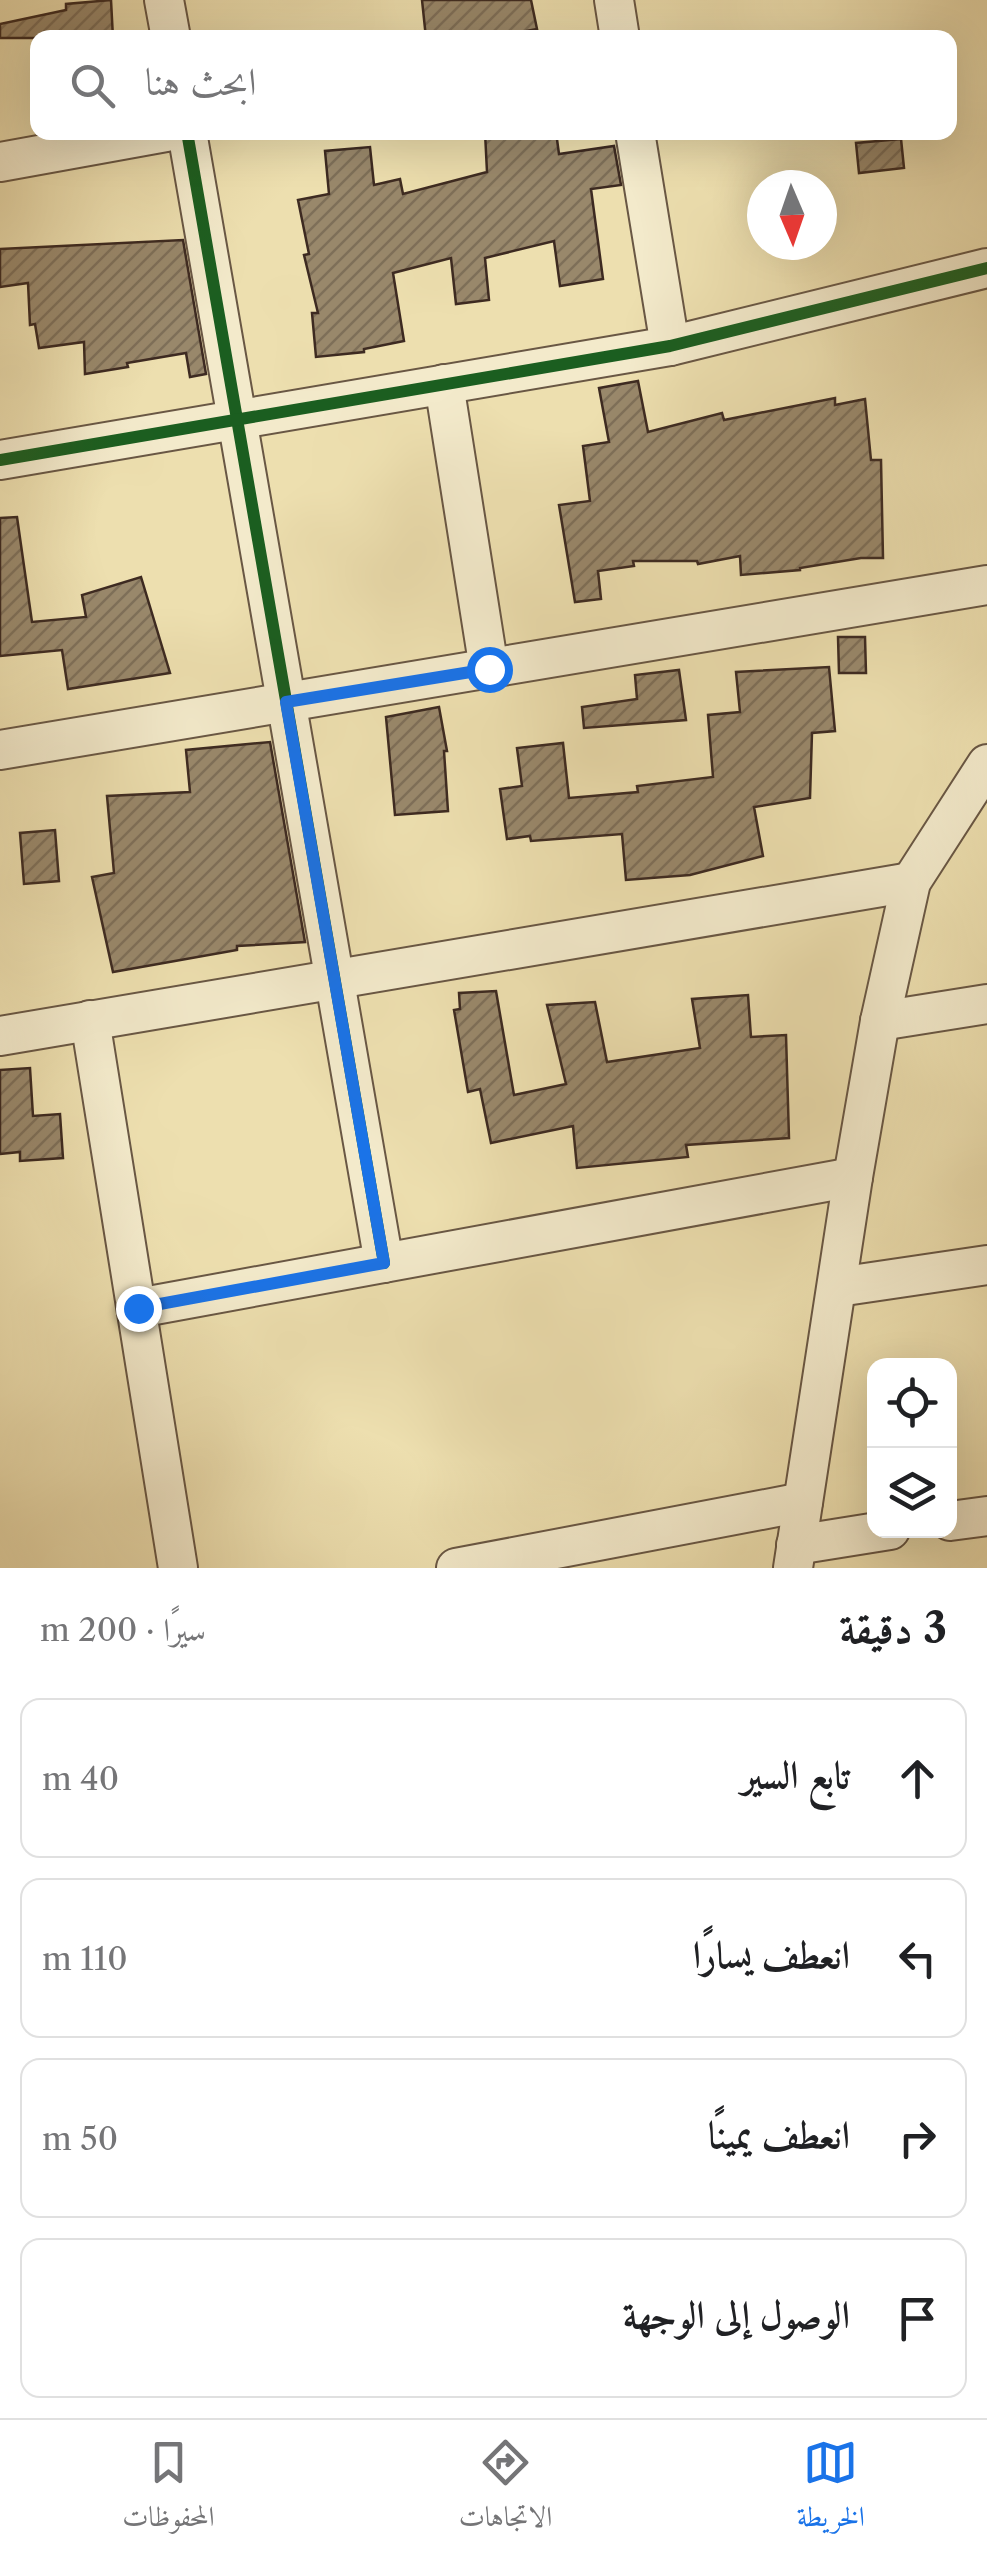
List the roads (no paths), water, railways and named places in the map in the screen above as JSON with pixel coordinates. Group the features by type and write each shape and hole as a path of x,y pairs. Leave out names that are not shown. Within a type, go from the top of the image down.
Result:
{"street":[{"path":"164,0 170,30"},
{"path":"614,0 619,30"},
{"path":"0,162 122,140"},
{"path":"188,140 384,1263"},
{"path":"637,140 670,346"},
{"path":"0,460 670,346 987,268"},
{"path":"444,384 489,669"},
{"path":"0,750 987,585"},
{"path":"867,1536 794,1556 880,1021 911,882 987,764"},
{"path":"0,1036 911,882"},
{"path":"880,1021 987,1004"},
{"path":"90,1020 178,1568"},
{"path":"138,1308 853,1177"},
{"path":"838,1287 987,1264"},
{"path":"456,1568 803,1502"},
{"path":"957,1521 987,1516"}]}
